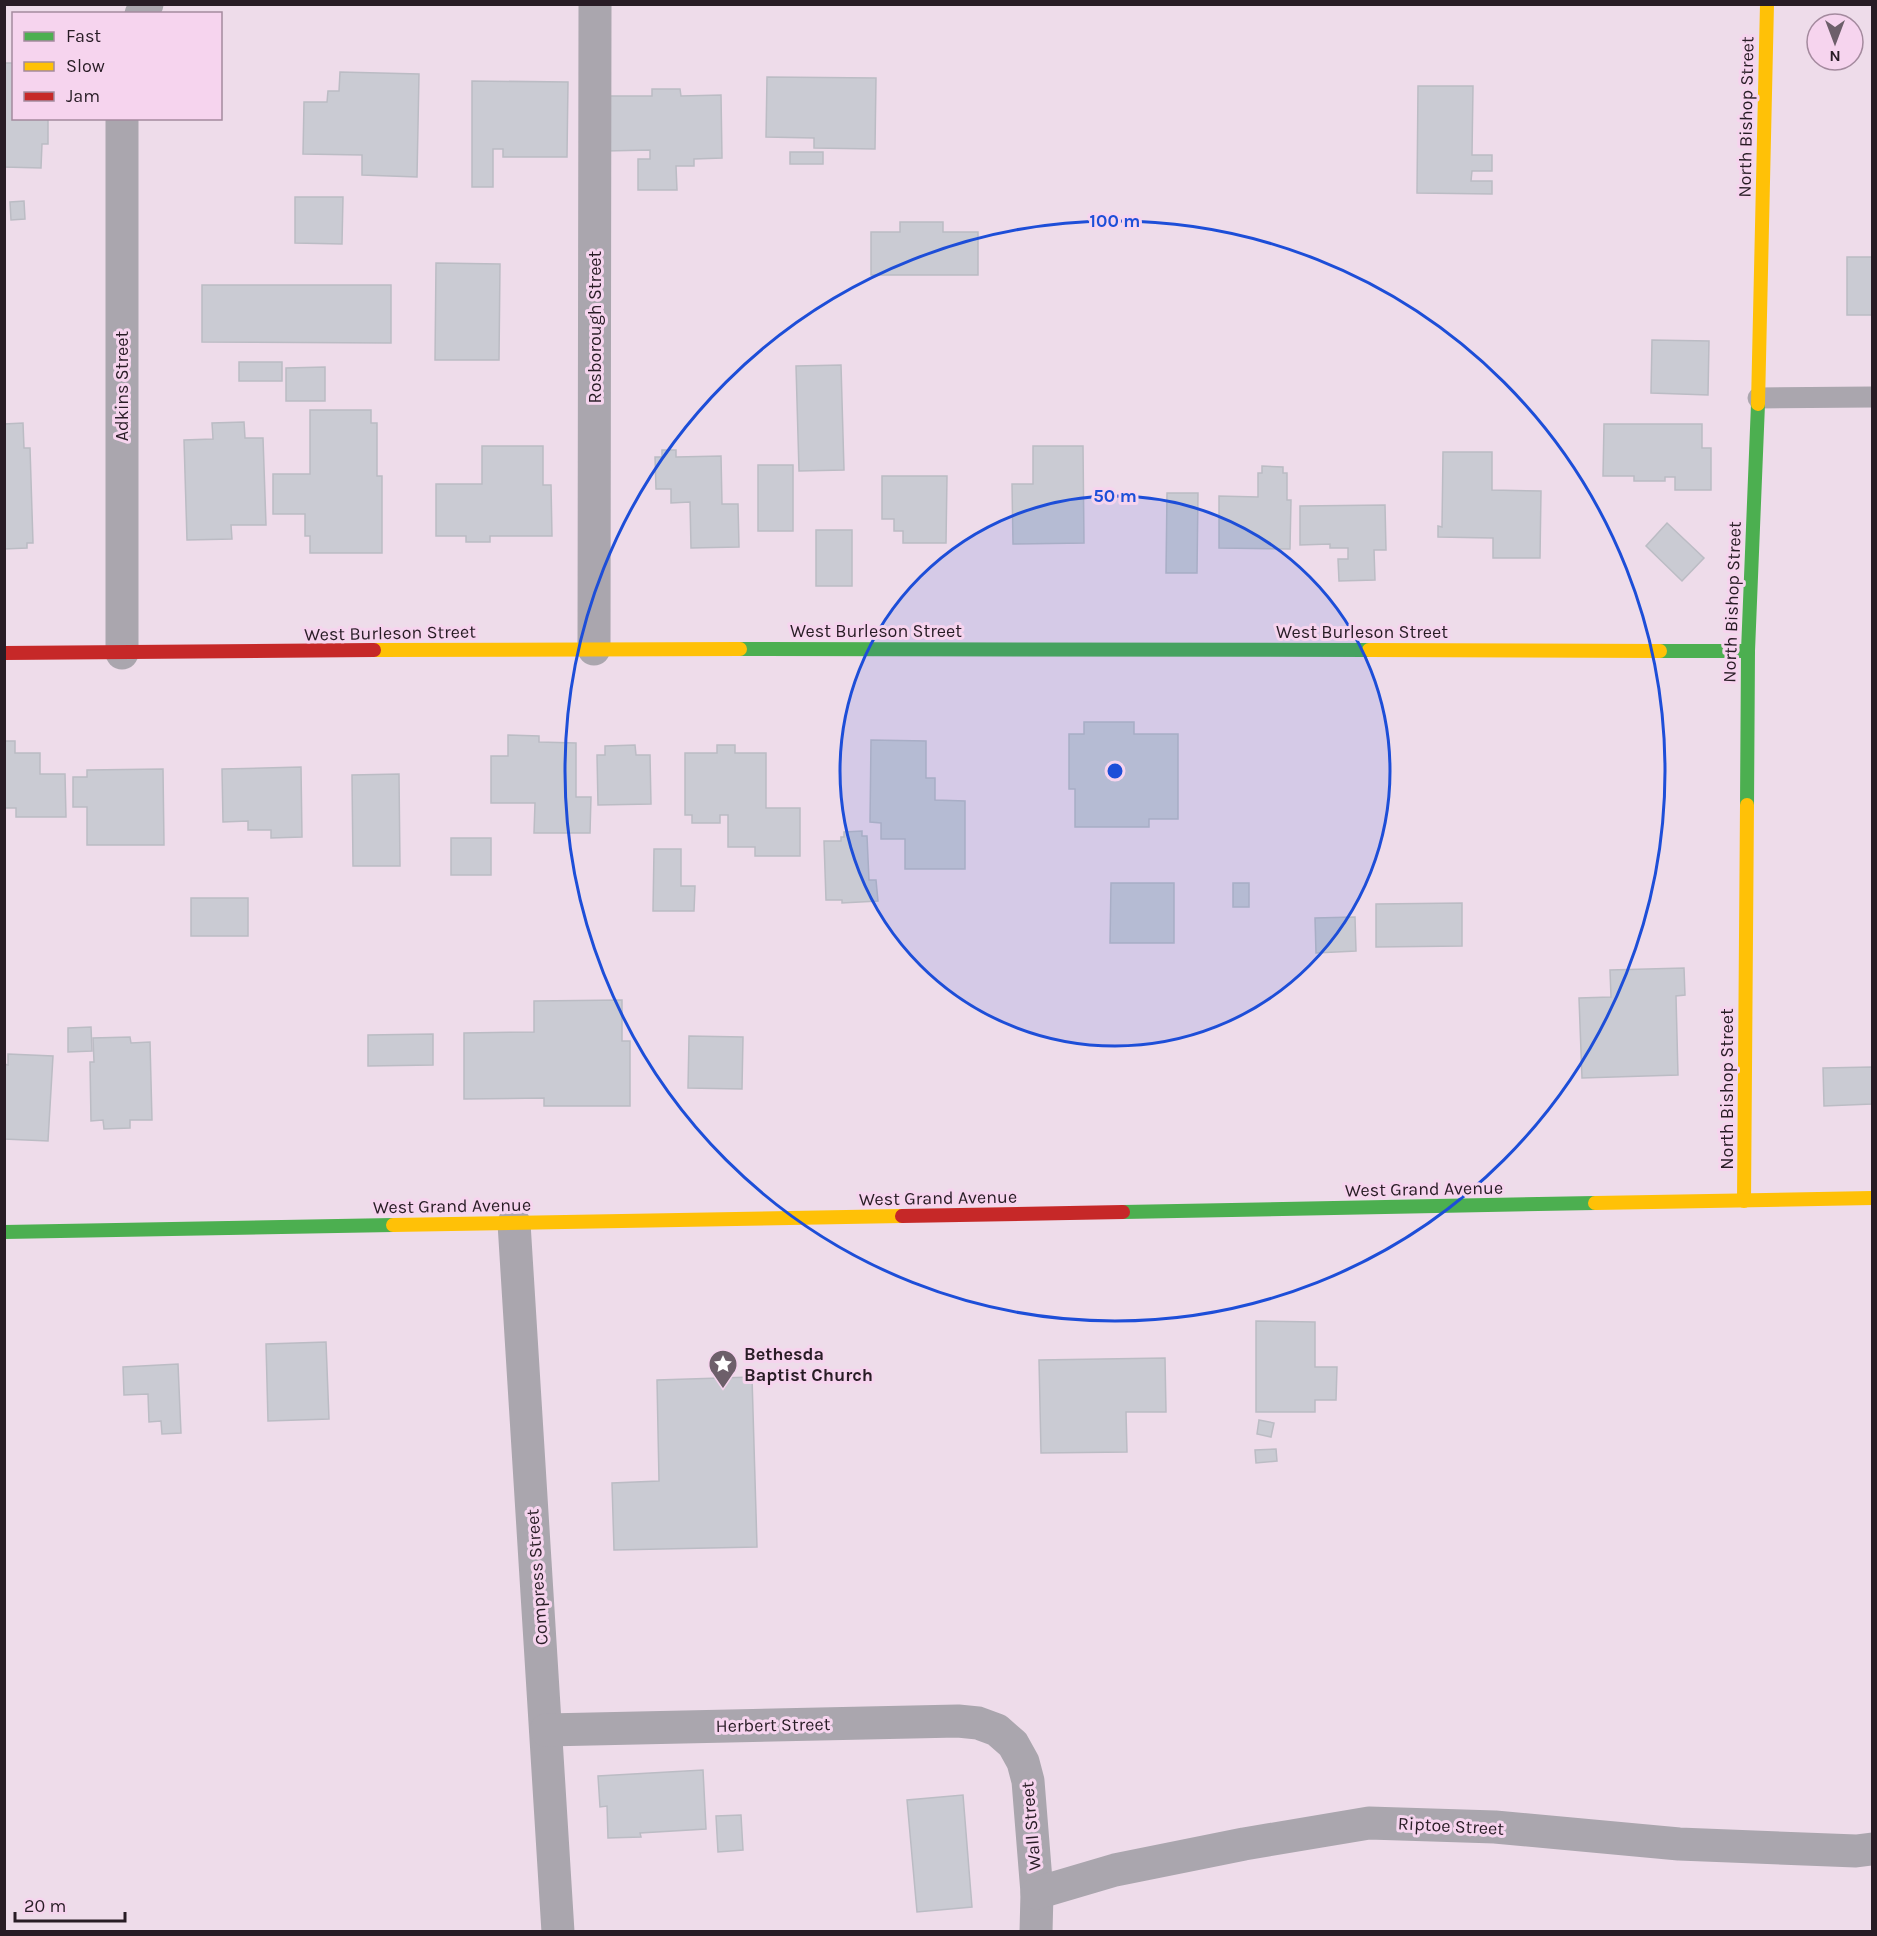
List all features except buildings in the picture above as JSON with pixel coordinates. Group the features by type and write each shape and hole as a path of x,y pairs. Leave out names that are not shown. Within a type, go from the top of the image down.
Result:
{"main road":[{"name":"North Bishop Street","path":"1744,1201 1748,651 1758,398 1767,4"},
{"name":"West Burleson Street","path":"4,653 594,649 1748,651"},
{"name":"West Grand Avenue","path":"4,1232 1872,1198"}],"street":[{"name":"Rosborough Street","path":"594,649 595,4"},
{"name":"Adkins Street","path":"122,120 122,653"},
{"name":"Compress Street","path":"514,1223 558,1932"},
{"name":"Herbert Street","path":"546,1730 958,1721 978,1722 997,1730"},
{"name":"Wall Street","path":"997,1730 1013,1744 1023,1762 1028,1781 1037,1893 1036,1932"},
{"name":"Riptoe Street","path":"1037,1893 1115,1870 1245,1844 1369,1823 1495,1827 1679,1844 1856,1851 1872,1849"}],"lane":[{"path":"1758,398 1872,397"}],"traffic: fast":[{"path":"1747,805 1748,651 1758,404"},
{"path":"740,649 1369,650"},
{"path":"1660,651 1748,651"},
{"path":"1123,1212 1595,1203"},
{"path":"4,1232 393,1225"}],"traffic: slow":[{"path":"1758,404 1767,4"},
{"path":"374,650 740,649"},
{"path":"1369,650 1660,651"},
{"path":"1744,1201 1747,805"},
{"path":"1595,1203 1872,1198"},
{"path":"393,1225 902,1216"}],"traffic: jam":[{"path":"4,653 374,650"},
{"path":"902,1216 1123,1212"}],"place":[{"name":"Bethesda Baptist Church","path":"723,1390"}]}
